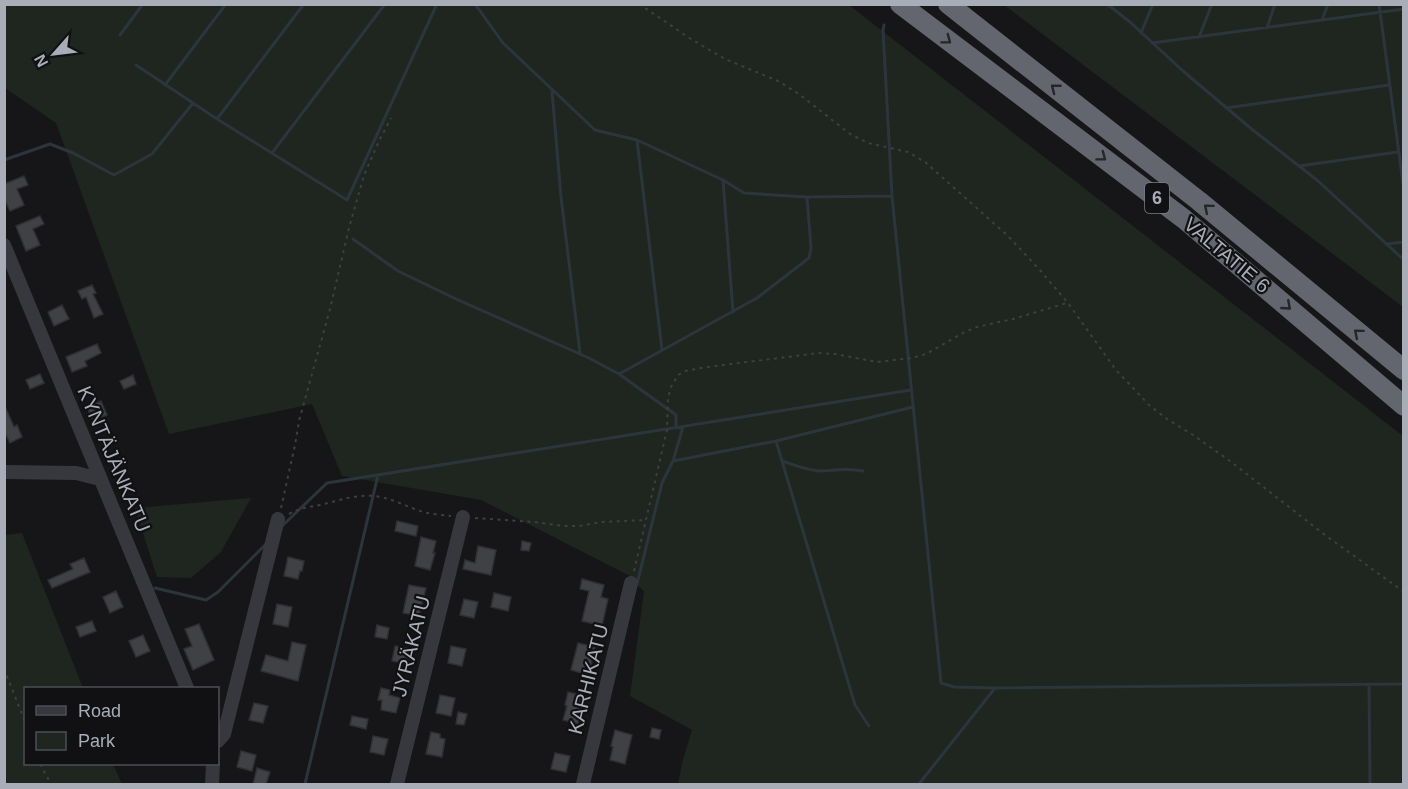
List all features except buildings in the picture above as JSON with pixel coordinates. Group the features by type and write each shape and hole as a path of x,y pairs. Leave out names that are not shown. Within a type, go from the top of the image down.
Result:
{"highway":[{"name":"VALTATIE 6","path":"900,4 1184,219 1404,406"},
{"name":"VALTATIE 6","path":"948,4 1199,201 1404,370"}],"street":[{"name":"KYNTÄJÄNKATU","path":"4,245 187,687"},
{"path":"4,472 76,473 100,479"},
{"name":"JYRÄKATU","path":"397,784 463,517"},
{"path":"219,740 224,734 278,519"},
{"name":"KARHIKATU","path":"583,784 632,583"},
{"path":"212,784 213,765"}],"path":[{"path":"639,4 682,34 725,59 778,81 799,94 850,134 868,142 908,152 925,162 1007,235 1039,269 1068,303 1116,370 1149,405 1221,454 1325,535 1404,592"},
{"path":"278,519 299,421 364,175 392,118"},
{"path":"632,583 667,430 667,404 671,387 678,375 685,371 731,363 819,353 877,362 912,358 927,354 977,327 1068,303"},
{"path":"4,669 24,719"},
{"path":"41,765 51,784"}],"green space":[{"path":"4,5 849,5 1403,436 1403,784 678,784 692,730 630,696 644,591 633,582 630,576 481,500 342,476 312,404 169,434 56,123 5,88"},
{"path":"1004,5 1403,5 1403,307"},
{"path":"251,498 221,552 191,578 157,577 135,508"},
{"path":"22,533 83,687 24,687 24,765 113,765 122,784 5,784 5,535"}],"waterway":[{"path":"120,35 143,4"},
{"path":"165,85 226,4"},
{"path":"217,119 304,4"},
{"path":"272,153 385,4"},
{"path":"136,65 217,119 347,200 437,4"},
{"path":"475,4 503,43 595,130 637,140 723,180 744,193 807,197 892,196"},
{"path":"1107,4 1254,131 1317,180 1404,260"},
{"path":"1141,33 1153,4"},
{"path":"1199,37 1212,4"},
{"path":"1267,28 1275,4"},
{"path":"1322,20 1328,4"},
{"path":"1379,4 1404,191"},
{"path":"1152,43 1404,9"},
{"path":"884,25 892,196 941,683 954,687 995,688 1404,684"},
{"path":"1226,108 1389,85"},
{"path":"552,91 561,197 580,353"},
{"path":"4,160 50,144 73,153 114,175 152,154 193,103"},
{"path":"637,140 662,350"},
{"path":"1299,166 1398,152"},
{"path":"723,180 733,312"},
{"path":"619,374 757,298 809,258 811,248 807,197"},
{"path":"353,239 398,271 589,358 619,374 676,415 676,428"},
{"path":"1386,244 1404,242"},
{"path":"281,527 327,483 911,390"},
{"path":"673,461 776,441 913,407"},
{"path":"637,584 662,483 673,461 683,427"},
{"path":"776,441 855,705 869,726"},
{"path":"782,461 814,470 863,471"},
{"path":"305,784 378,475"},
{"path":"155,588 206,600 218,592 266,544"},
{"path":"1369,685 1370,784"},
{"path":"919,784 995,688"}]}
